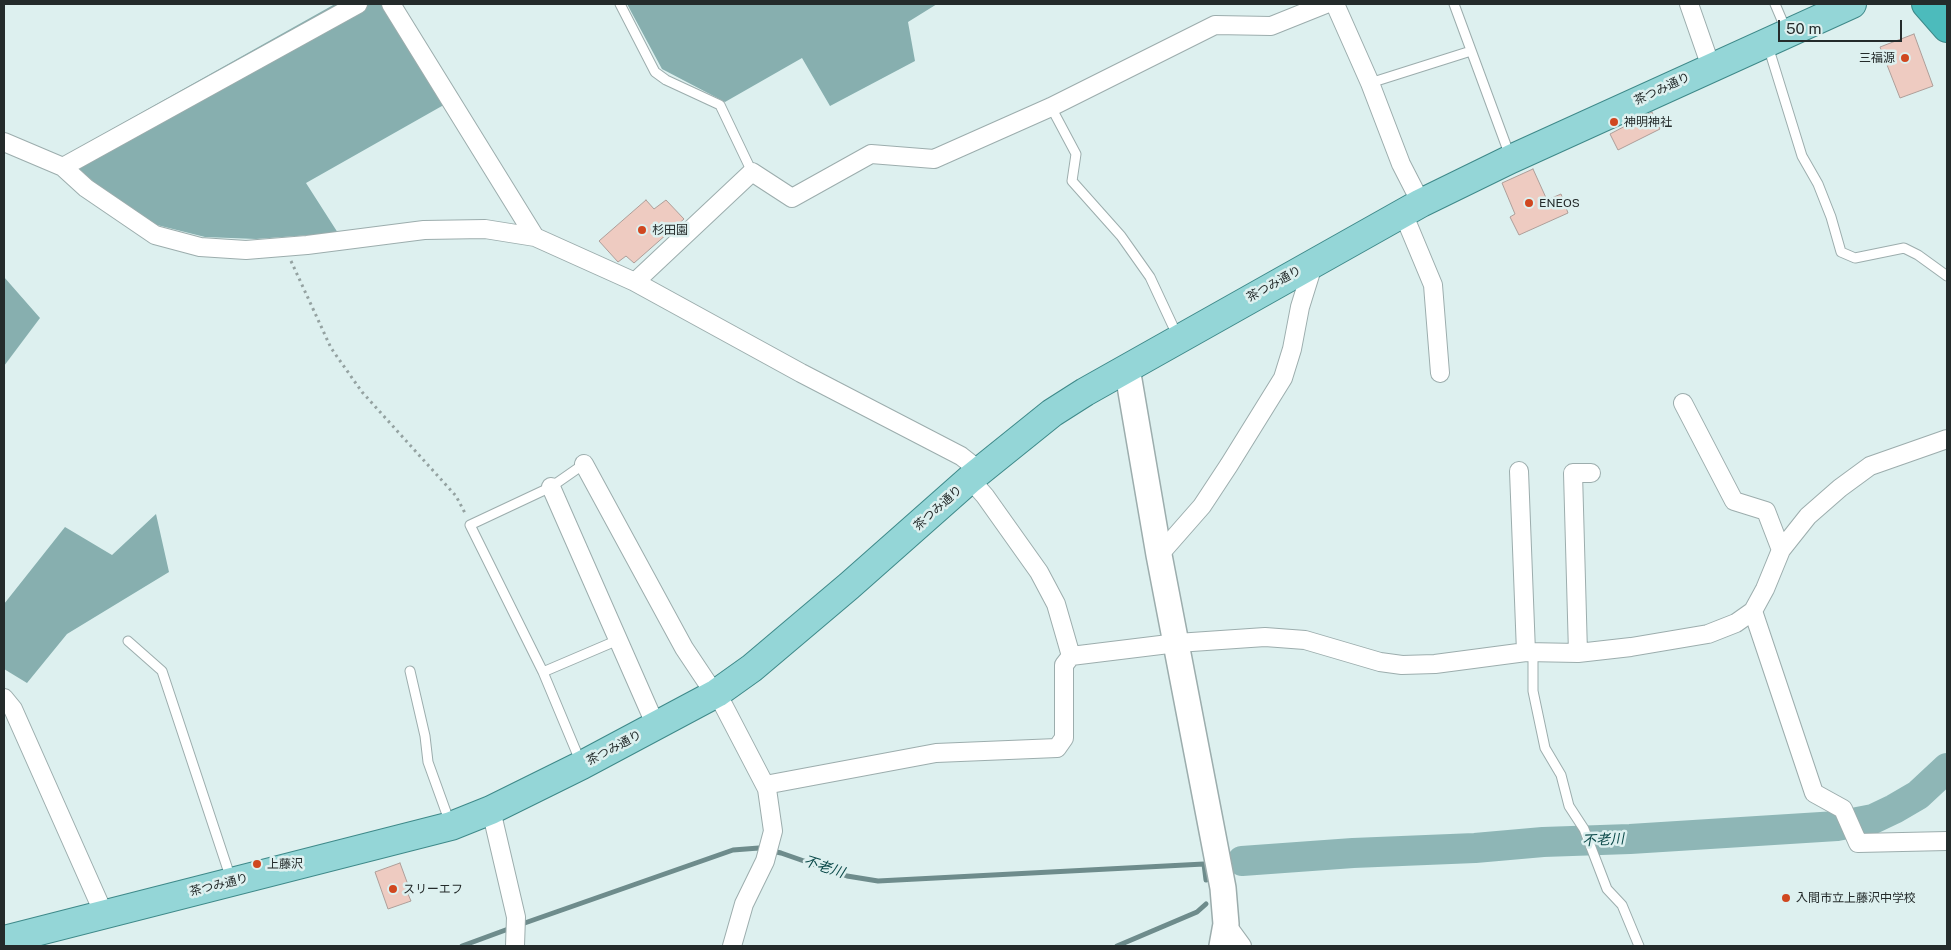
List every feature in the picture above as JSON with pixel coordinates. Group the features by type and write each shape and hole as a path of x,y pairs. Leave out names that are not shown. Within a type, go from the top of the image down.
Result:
{"highway":[{"path":"1926,4 1947,28"}],"main road":[{"name":"茶つみ通り","path":"4,940 452,826 491,810 582,765 717,693 784,643 975,475 1052,413 1085,392 1412,208 1511,159 1852,4"}],"street":[{"path":"63,166 358,4"},
{"path":"391,4 535,237"},
{"path":"635,282 752,172 792,198 871,154 934,158 1051,107 1215,25 1270,26 1326,4"},
{"path":"1335,4 1370,84 1401,164 1433,285 1440,373"},
{"path":"1689,4 1711,67"},
{"path":"4,142 63,166 86,188 155,235 200,247 246,250 424,230 485,229 535,237 635,282 826,386 961,456 975,475 985,496 1039,572 1056,604 1071,656"},
{"path":"1160,555 1202,506 1283,378 1292,349 1300,307 1314,262"},
{"path":"1127,368 1223,888 1224,935 1242,946"},
{"path":"1683,403 1734,501 1766,511 1781,550"},
{"path":"765,785 936,753 1057,748 1064,738 1064,664 1071,656 1177,643 1265,637 1305,640 1380,662 1402,665 1435,664 1530,652 1578,653 1631,647 1708,634 1736,623 1753,611 1765,589 1781,550 1808,516 1840,488 1870,466 1947,439"},
{"path":"584,464 684,648 708,684 717,693 765,785 773,831 765,861 744,904 732,946"},
{"path":"1519,471 1530,652"},
{"path":"1578,653 1573,473 1591,473"},
{"path":"551,487 656,726"},
{"path":"1753,611 1814,793 1843,809 1858,844 1947,841"},
{"path":"4,698 13,708 104,914"},
{"path":"491,810 516,932"}],"lane":[{"path":"620,4 655,72 666,80 720,105 752,172"},
{"path":"1454,4 1511,159"},
{"path":"1775,4 1777,39 1802,156 1818,184 1841,252 1855,258 1904,248 1918,255 1947,276"},
{"path":"1370,84 1471,51"},
{"path":"1051,107 1076,154 1072,180 1121,236 1150,277 1178,338"},
{"path":"582,765 543,672 470,525 551,487 584,464"},
{"path":"543,672 618,640"},
{"path":"128,641 162,671 232,882"},
{"path":"1530,652 1533,691 1545,748 1561,775 1570,806 1592,847 1607,889 1622,905 1638,946"},
{"path":"410,671 425,736 428,762 452,826"}],"path":[{"path":"285,247 331,348 362,392 456,496 470,525"}],"shaded area":[{"path":"335,4 400,4 449,102 306,183 338,233 256,239 205,237 157,225 111,197 64,156"},
{"path":"627,4 937,4 908,22 915,61 830,106 802,58 725,102 662,69"},
{"path":"4,277 40,318 4,366"},
{"path":"156,514 169,572 67,634 27,683 4,669 4,604 65,527 112,555"}],"building":[{"path":"1914,34 1933,86 1900,98 1880,47"},
{"path":"1652,112 1660,129 1618,150 1610,134"},
{"path":"1533,169 1547,200 1561,194 1568,213 1519,235 1510,217 1515,214 1502,183"},
{"name":"杉田園","path":"646,200 654,209 666,200 684,219 634,263 626,256 618,262 599,241"},
{"path":"400,863 411,893 408,894 411,901 388,909 375,872"}],"waterway":[{"name":"不老川","path":"1242,861 1837,826 1873,819 1894,809 1918,795 1947,768"},
{"name":"不老川","path":"519,925 733,850 759,848 781,853 847,876 878,881 1204,864 1206,880"},
{"path":"1117,946 1197,912 1206,904"},
{"name":"不老川","path":"462,946 511,928"}],"place":[{"name":"三福源","path":"1905,58"},
{"name":"神明神社","path":"1614,122"},
{"name":"ENEOS","path":"1529,203"},
{"name":"杉田園","path":"642,230"},
{"name":"上藤沢","path":"257,864"},
{"name":"スリーエフ","path":"393,889"},
{"name":"入間市立上藤沢中学校","path":"1786,898"}]}
